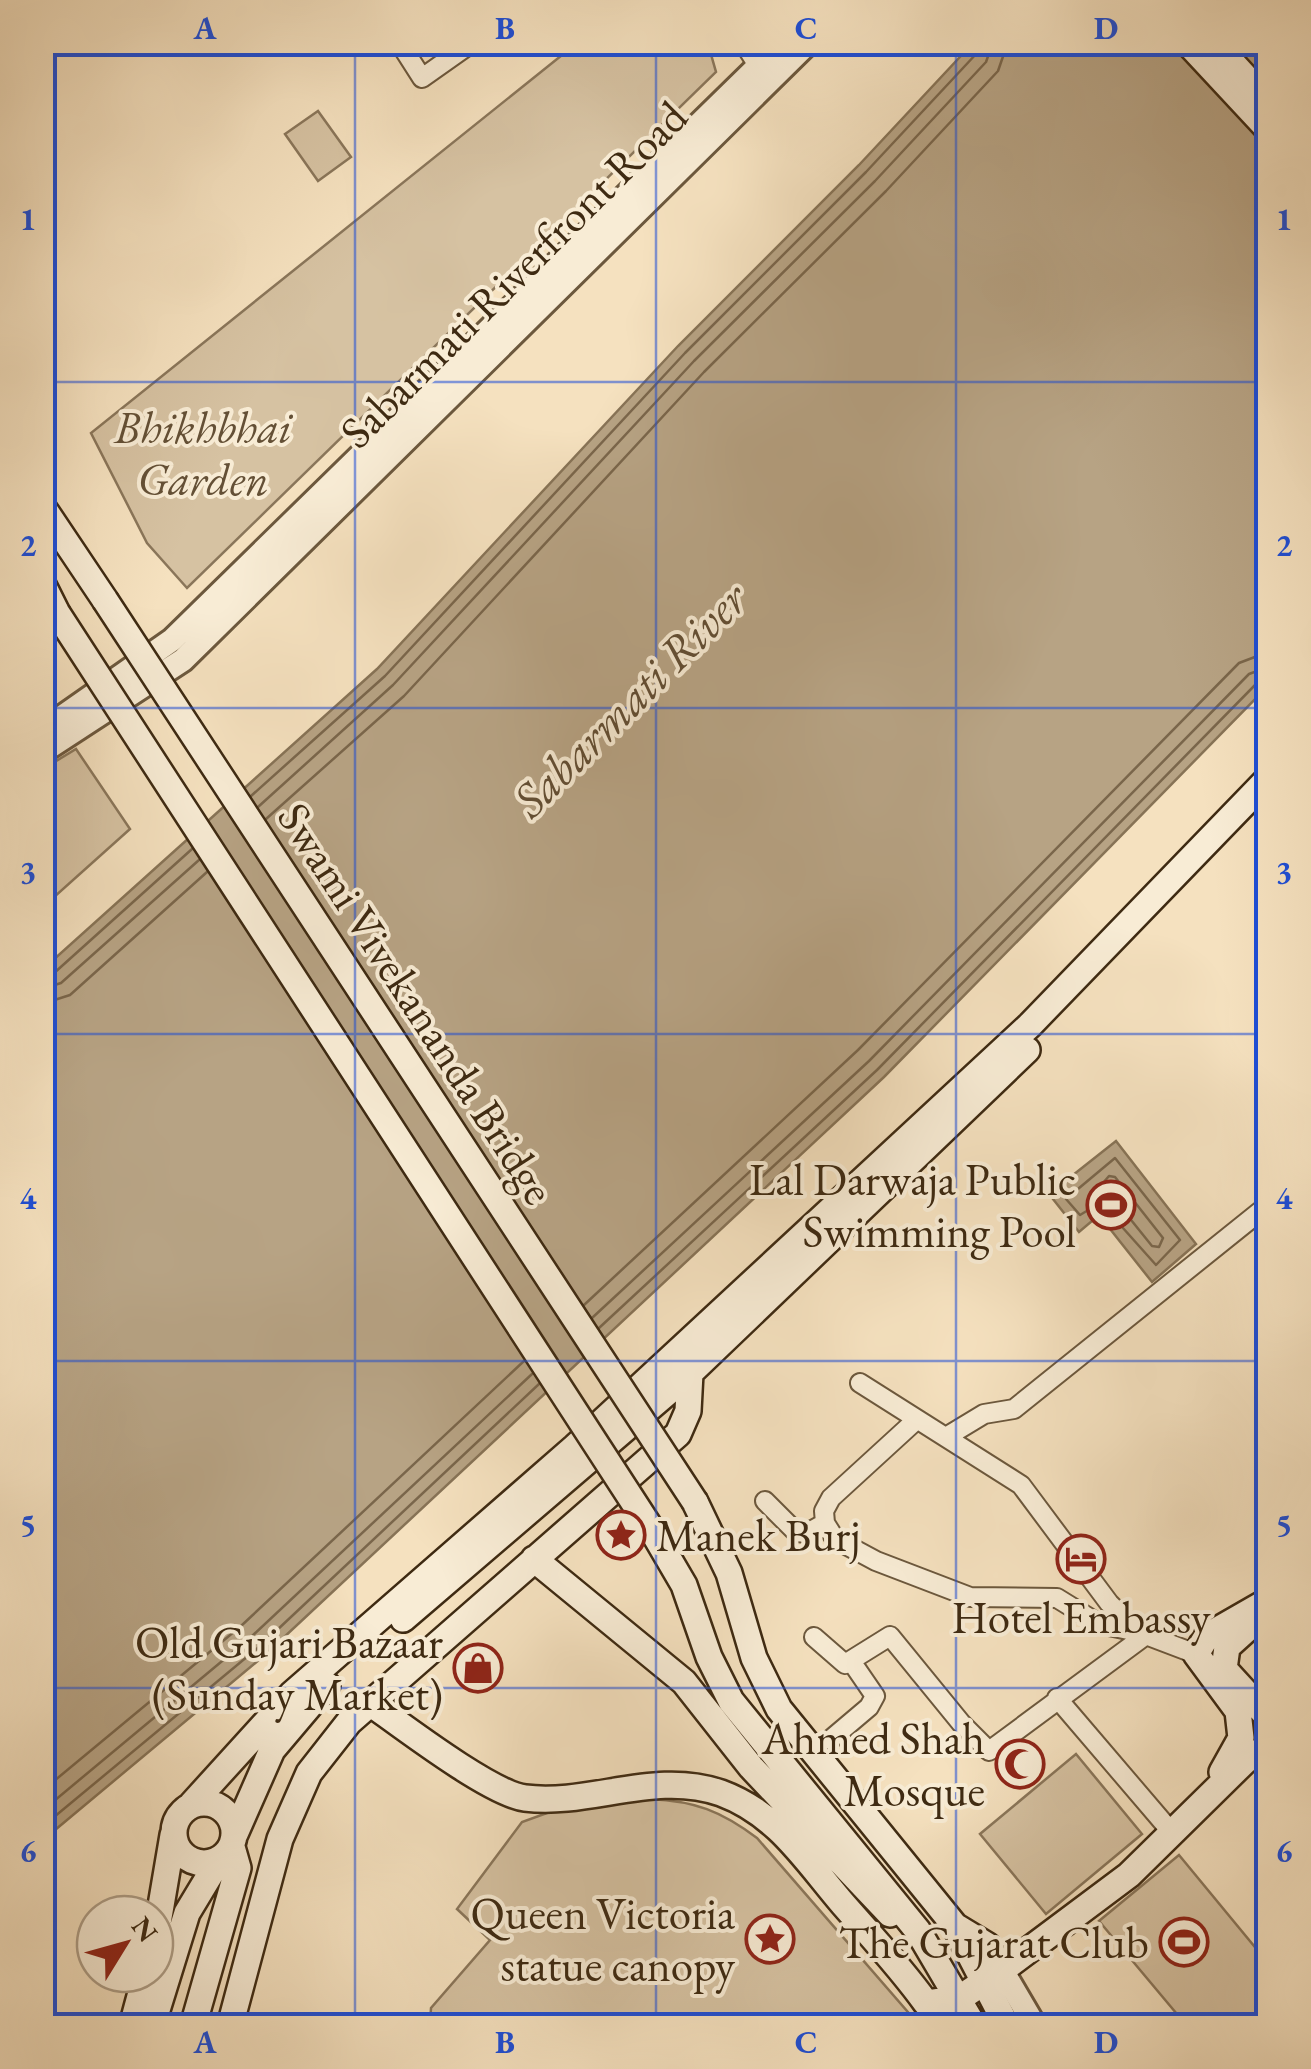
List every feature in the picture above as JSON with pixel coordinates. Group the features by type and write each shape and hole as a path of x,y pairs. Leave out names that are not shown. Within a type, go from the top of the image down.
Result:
{"main road":[{"path":"1188,42 1268,129"},
{"path":"1213,42 1268,102"},
{"path":"42,506 72,557"},
{"path":"42,532 72,557"},
{"name":"Swami Vivekananda Bridge","path":"72,557 104,600 694,1502 729,1574 754,1658 779,1710 954,1926 988,1946 992,1976 1007,2026"},
{"name":"Swami Vivekananda Bridge","path":"42,583 47,602 653,1532 684,1585 709,1656 731,1701 918,1931 974,2026"},
{"path":"163,1894 178,1816 292,1694 589,1434 1002,1051 1268,780"},
{"path":"152,2026 187,1912 229,1847 272,1750 306,1704 690,1373 952,1124 1268,804"},
{"path":"230,2026 288,1822 309,1773 349,1722 678,1434 688,1410 690,1373"},
{"path":"534,1559 684,1682 752,1768 880,1907 918,1931"},
{"path":"1208,1799 1242,1738 1238,1711 1196,1654 1207,1636 1268,1601"},
{"path":"1268,1609 1227,1647 1224,1669 1268,1717"},
{"path":"370,1704 460,1766 523,1798 659,1783 718,1792 742,1803 794,1840 926,2003 960,1998 1129,1875 1174,1835 1245,1761 1268,1746"},
{"path":"192,1804 207,1802 221,1807 232,1818 229,1847 238,1868 193,2026"},
{"path":"173,1834 178,1849 189,1860 204,1864 229,1847"},
{"path":"132,2026 141,1994"}],"street":[{"path":"398,42 422,78 473,42"},
{"path":"743,42 763,74"},
{"name":"Sabarmati Riverfront Road","path":"42,752 182,660 763,74 783,42"},
{"name":"Sabarmati Riverfront Road","path":"42,731 172,640 763,74 810,42"},
{"path":"946,1437 984,1414 1014,1409 1268,1205"},
{"path":"860,1383 914,1422 946,1437 1021,1485 1109,1603 1142,1634"},
{"path":"914,1422 840,1487 824,1511 825,1523 836,1540 876,1561 970,1597 1057,1598 1099,1624 1142,1634 1196,1654"},
{"path":"765,1501 796,1532 807,1533 825,1523"},
{"path":"814,1637 840,1662 851,1661 890,1636 984,1751 994,1748 1142,1634"},
{"path":"830,1740 869,1708 875,1696 851,1661"},
{"path":"1057,1698 1174,1835"},
{"path":"992,1976 1036,2026"}],"green space":[{"name":"Bhikhbhai Garden","path":"577,43 700,43 710,51 716,72 187,588 147,543 91,433"},
{"path":"318,111 351,157 318,181 285,134"},
{"path":"76,749 130,829 43,907 43,769"},
{"path":"1076,1754 1142,1834 1046,1914 980,1834"},
{"path":"650,1799 707,1809 757,1838 920,2026 430,2026 431,2008 490,1940 457,1909 522,1822 558,1809"},
{"name":"The Gujarat Club","path":"1179,1855 1268,1963 1268,2026 1187,2026 1099,1921"}],"water":[{"name":"Sabarmati River","path":"973,43 1268,43 1268,686 884,1077 266,1654 43,1840 42,970 377,669 678,346 859,165"},
{"name":"Lal Darwaja Public Swimming Pool","path":"1116,1141 1196,1244 1152,1282 1099,1215 1079,1232 1049,1194"}],"place":[{"name":"Lal Darwaja Public Swimming Pool","path":"1111,1205"},
{"name":"Manek Burj","path":"621,1535"},
{"name":"Hotel Embassy","path":"1081,1559"},
{"name":"Old Gujari Bazaar (Sunday Market)","path":"478,1668"},
{"name":"Ahmed Shah Mosque","path":"1020,1764"},
{"name":"Queen Victoria statue canopy","path":"770,1939"},
{"name":"The Gujarat Club","path":"1184,1942"}]}
